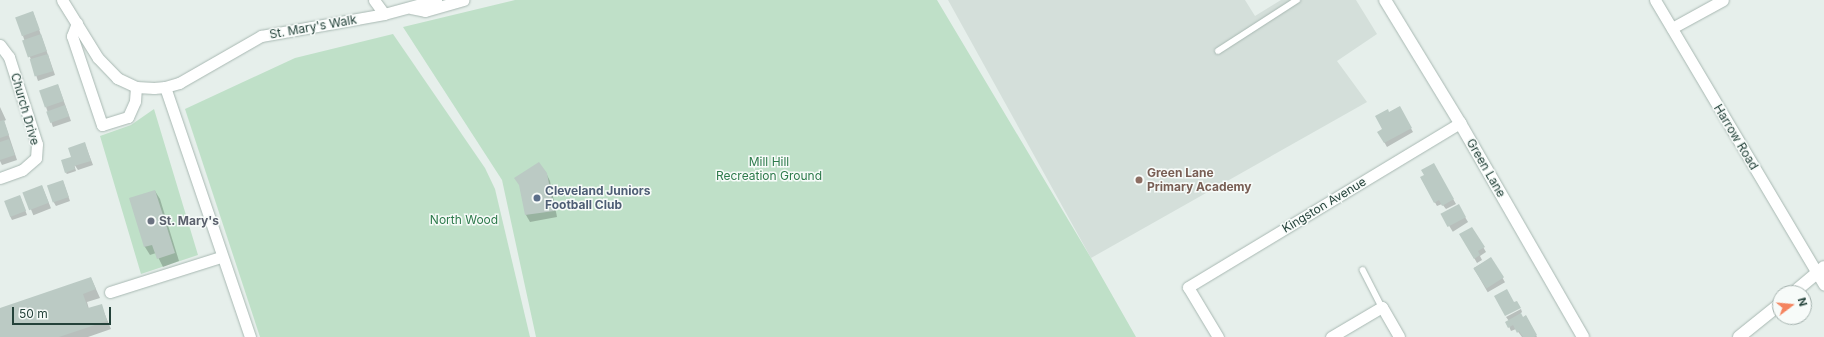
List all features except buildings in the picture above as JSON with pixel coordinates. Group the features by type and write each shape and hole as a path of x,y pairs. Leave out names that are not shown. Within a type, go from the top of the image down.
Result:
{"street":[{"path":"62,0 77,23 98,58 117,78 136,87 135,101 128,117 102,125 72,36 77,23"},
{"path":"374,0 384,14"},
{"name":"St. Mary's Walk","path":"136,87 165,87 179,83 262,36 384,14 411,8 436,0"},
{"path":"411,8 425,11 463,0"},
{"name":"Green Lane","path":"1385,0 1460,123 1583,337"},
{"name":"Harrow Road","path":"1655,0 1820,271 1824,284"},
{"path":"1672,28 1723,0"},
{"name":"Church Drive","path":"0,45 9,57 37,144 36,158 22,170 0,178"},
{"path":"165,87 221,257 250,337"},
{"name":"Kingston Avenue","path":"1218,337 1188,287 1460,123"},
{"path":"110,292 221,257"},
{"path":"1803,285 1820,271"},
{"path":"1331,337 1382,307 1399,337"},
{"path":"1739,337 1772,310"}],"lane":[{"path":"1218,51 1297,0"},
{"path":"1363,270 1382,307"}],"shaded area":[{"name":"Green Lane Primary Academy","path":"948,0 1245,0 1255,16 1281,0 1356,0 1377,34 1337,61 1367,102 1091,258"}],"green space":[{"name":"Mill Hill Recreation Ground","path":"515,0 937,0 1091,258 1136,337 536,337 502,180 403,27"},
{"name":"North Wood","path":"393,34 485,168 495,189 530,337 260,337 185,109 295,58"},
{"path":"154,109 198,255 141,274 100,136 131,125"}],"place":[{"name":"Green Lane Primary Academy","path":"1139,180"},
{"name":"Cleveland Juniors Football Club","path":"537,198"},
{"name":"St. Mary's","path":"151,221"}]}
